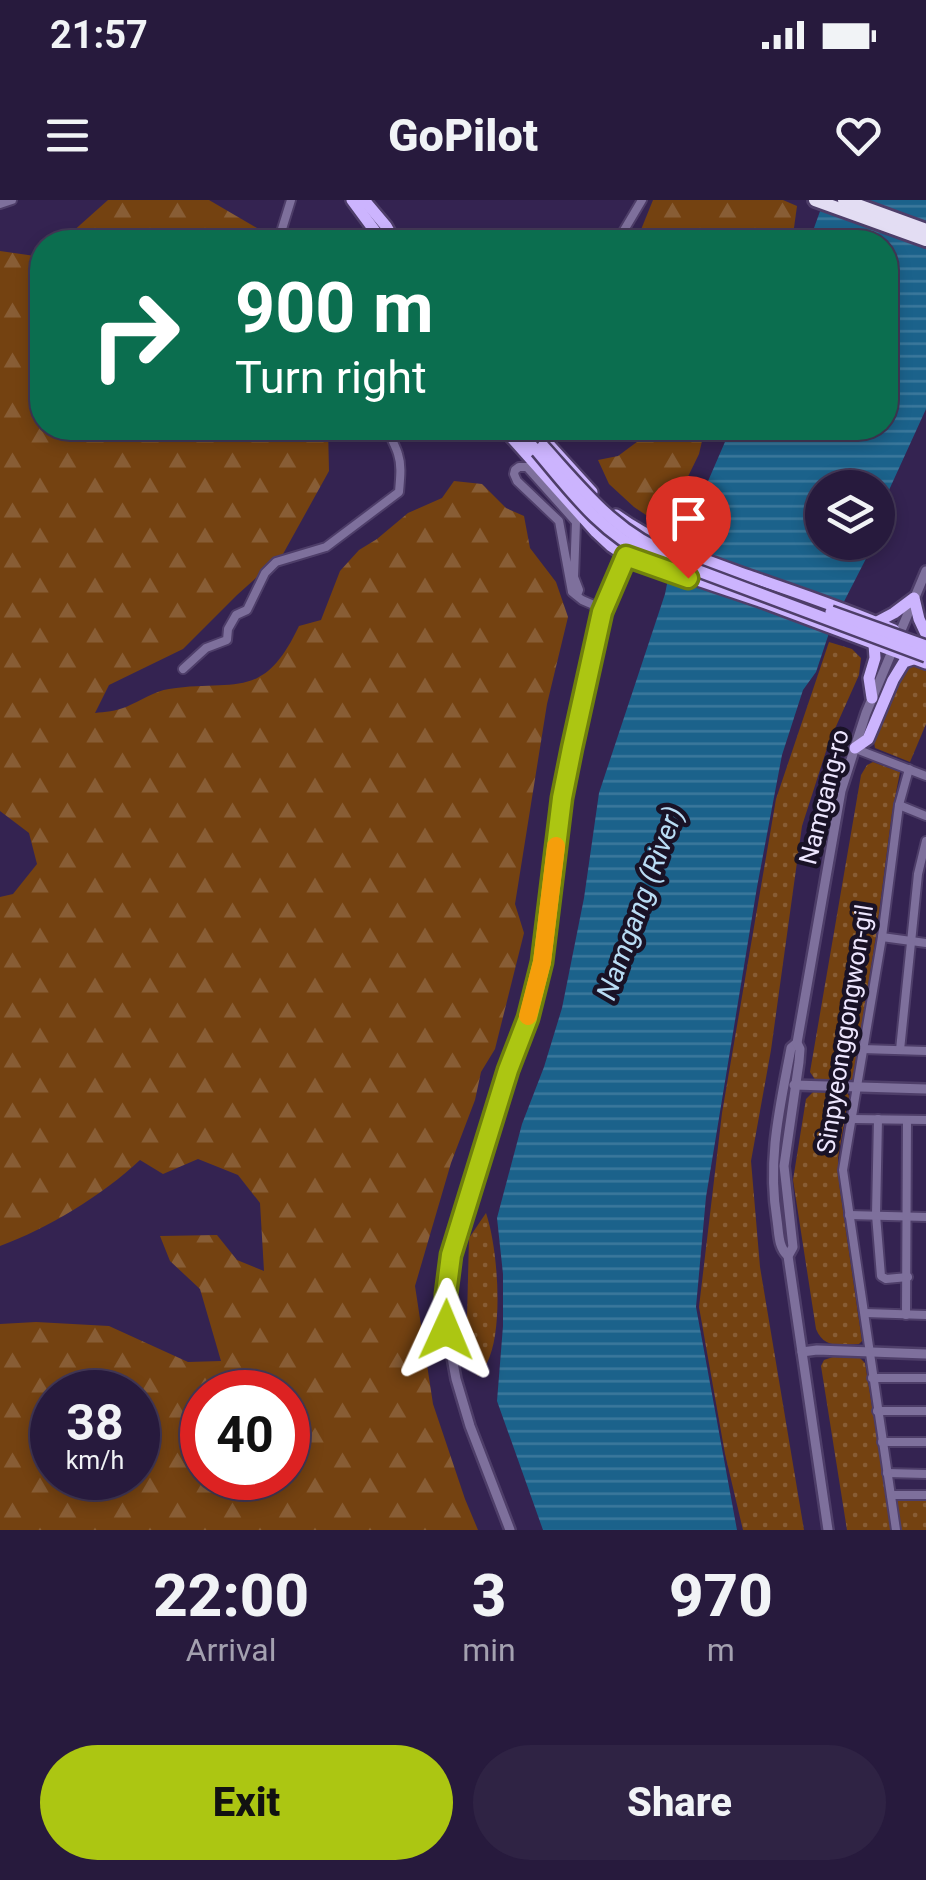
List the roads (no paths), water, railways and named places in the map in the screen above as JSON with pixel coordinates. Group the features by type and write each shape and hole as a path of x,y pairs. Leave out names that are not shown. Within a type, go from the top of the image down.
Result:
{"highway":[{"path":"815,200 926,240"},
{"path":"844,200 926,230"}],"main road":[{"path":"352,200 373,230"},
{"path":"364,200 388,230"},
{"path":"514,440 596,532 626,556 760,601 892,652 922,659"},
{"path":"529,440 600,510 631,534 664,552 926,641"},
{"path":"536,440 596,519 620,538 650,555 922,659"},
{"path":"542,440 617,517 643,533 926,641"},
{"path":"626,556 643,533"},
{"path":"876,622 914,598 926,641"},
{"path":"872,698 869,678 876,658 874,644"},
{"path":"855,748 868,740 904,662 922,659"}],"street":[{"path":"0,204 12,200"},
{"path":"282,230 291,200"},
{"path":"624,230 642,200"},
{"path":"183,669 206,648 227,640 236,616 247,610 276,562 326,547 398,492 401,472 398,452 391,440"},
{"path":"577,595 576,522 527,467 519,466 514,470 517,480 558,521 572,592 601,615"},
{"path":"510,1530 456,1379 446,1330 446,1294 451,1255 528,1018 542,962 562,798 601,615 626,556"},
{"name":"Namgang-ro","path":"788,1256 793,1247 784,1166 793,1107 791,1048 796,1043 833,824 872,698 926,571"},
{"path":"590,604 609,595"},
{"path":"855,748 926,776"},
{"name":"Sinpyeonggongwon-gil","path":"896,1530 842,1170 882,937 899,805 908,769"},
{"path":"899,805 926,816"},
{"path":"900,1050 918,874 926,841"},
{"path":"882,937 926,943"},
{"name":"Namgang-ro","path":"796,1043 800,1049 799,1062 773,1144 773,1199 781,1249 788,1256 828,1530"},
{"path":"862,1050 926,1051"},
{"path":"799,1062 807,1079 817,1086"},
{"path":"790,1084 926,1089"},
{"path":"793,1107 806,1091 817,1086"},
{"path":"852,1119 926,1120"},
{"path":"878,1119 876,1215 881,1276 908,1278"},
{"path":"906,1315 907,1120"},
{"path":"849,1216 926,1217"},
{"path":"864,1313 926,1315"},
{"path":"802,1352 926,1354"},
{"path":"872,1378 926,1378"},
{"path":"877,1411 926,1411"},
{"path":"882,1442 926,1442"},
{"path":"887,1473 926,1474"},
{"path":"890,1495 926,1495"}],"water":[{"name":"Namgang (River)","path":"824,200 926,200 926,409 895,477 895,470 805,470 805,560 865,560 831,627 816,672 803,690 782,755 706,1197 696,1307 737,1530 543,1530 497,1401 503,1274 497,1218 522,1124 562,1008 584,898 599,793 670,569 726,440 898,440 898,230 813,230"}]}
